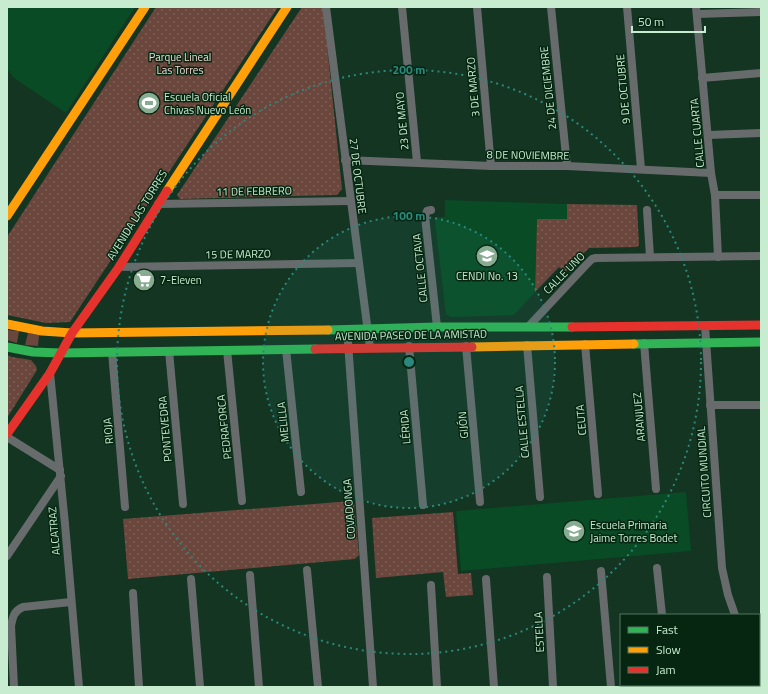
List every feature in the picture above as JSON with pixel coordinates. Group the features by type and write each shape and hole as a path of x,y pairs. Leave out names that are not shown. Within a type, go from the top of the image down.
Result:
{"street":[{"path":"7,216 145,7"},
{"name":"AVENIDA LAS TORRES","path":"7,436 50,374 72,333 119,267 158,204 287,7"},
{"name":"27 DE OCTUBRE","path":"326,7 370,348"},
{"name":"23 DE MAYO","path":"402,7 417,162"},
{"name":"3 DE MARZO","path":"477,7 491,166"},
{"name":"24 DE DICIEMBRE","path":"551,7 568,166"},
{"name":"9 DE OCTUBRE","path":"627,7 641,169"},
{"path":"696,11 761,12"},
{"name":"CALLE CUARTA","path":"696,11 711,173 715,196 718,257"},
{"path":"702,78 761,73"},
{"path":"708,135 761,133"},
{"name":"8 DE NOVIEMBRE","path":"345,160 491,166 568,166 711,173"},
{"path":"715,196 761,195"},
{"name":"11 DE FEBRERO","path":"158,204 350,201"},
{"name":"CALLE OCTAVA","path":"431,210 427,211 425,216 437,327"},
{"path":"647,210 650,257"},
{"name":"CALLE UNO","path":"528,327 592,260 601,258 761,256"},
{"name":"15 DE MARZO","path":"119,267 358,263"},
{"name":"AVENIDA PASEO DE LA AMISTAD","path":"7,324 42,331 72,333 347,329 368,330 437,327 761,325"},
{"name":"CIRCUITO MUNDIAL","path":"704,326 722,568 728,595 735,614"},
{"name":"COVADONGA","path":"347,329 373,687"},
{"name":"AVENIDA PASEO DE LA AMISTAD","path":"7,347 33,352 61,353 527,344 761,342"},
{"name":"ARANJUEZ","path":"644,343 656,489"},
{"name":"CALLE ESTELLA","path":"527,344 540,497"},
{"name":"CEUTA","path":"585,344 598,494"},
{"name":"LÉRIDA","path":"409,346 423,505"},
{"name":"GIJÓN","path":"466,346 480,502"},
{"name":"MELILLA","path":"286,349 301,492"},
{"name":"PEDRAFORCA","path":"227,350 242,501"},
{"name":"PONTEVEDRA","path":"169,351 183,504"},
{"name":"RIOJA","path":"112,352 125,508"},
{"name":"ALCATRAZ","path":"50,374 79,687"},
{"path":"710,405 761,405"},
{"path":"7,436 60,473 7,556"},
{"path":"657,568 662,614"},
{"path":"307,570 318,687"},
{"path":"602,572 610,687"},
{"path":"250,575 259,687"},
{"name":"ESTELLA","path":"547,577 553,687"},
{"path":"191,579 200,687"},
{"path":"486,579 494,687"},
{"path":"432,585 437,687"},
{"path":"133,593 139,687"},
{"path":"14,687 11,626 13,616 17,610 32,605 71,602"}],"shaded area":[{"path":"7,7 135,7 66,113 14,78 7,69"},
{"name":"CENDI No. 13","path":"445,200 567,204 567,219 537,219 535,292 514,315 451,317 446,314 435,221 437,217 445,217"},
{"name":"Escuela Primaria Jaime Torres Bodet","path":"686,492 691,551 461,571 456,511"}],"green space":[{"name":"Parque Lineal Las Torres","path":"156,7 278,7 70,322 46,323 7,315 7,237"},
{"path":"302,7 323,7 342,189 337,195 180,199 177,195"},
{"path":"567,204 637,205 639,245 637,247 589,248 565,272 559,267 535,292 537,219 567,219"},
{"path":"7,330 19,331 17,343 7,340"},
{"path":"28,333 39,335 38,346 25,345"},
{"path":"7,355 31,360 36,366 37,370 7,418"},
{"path":"351,501 354,504 359,555 355,559 128,579 123,519"},
{"path":"453,512 458,574 471,573 473,595 446,597 443,572 376,578 372,518"}],"traffic: fast":[{"path":"328,330 437,327 572,327"},
{"path":"634,344 761,342"},
{"path":"7,347 33,352 61,353 315,349"}],"traffic: slow":[{"path":"7,216 145,7"},
{"path":"167,191 287,7"},
{"path":"7,324 42,331 72,333 328,330"},
{"path":"472,347 634,344"}],"traffic: jam":[{"path":"7,434 50,373 72,333 119,267 167,191"},
{"path":"572,327 761,325"},
{"path":"315,349 472,347"}],"place":[{"name":"Escuela Oficial Chivas Nuevo León","path":"149,103"},
{"name":"CENDI No. 13","path":"487,256"},
{"name":"7-Eleven","path":"144,280"},
{"name":"Escuela Primaria Jaime Torres Bodet","path":"574,531"}]}
